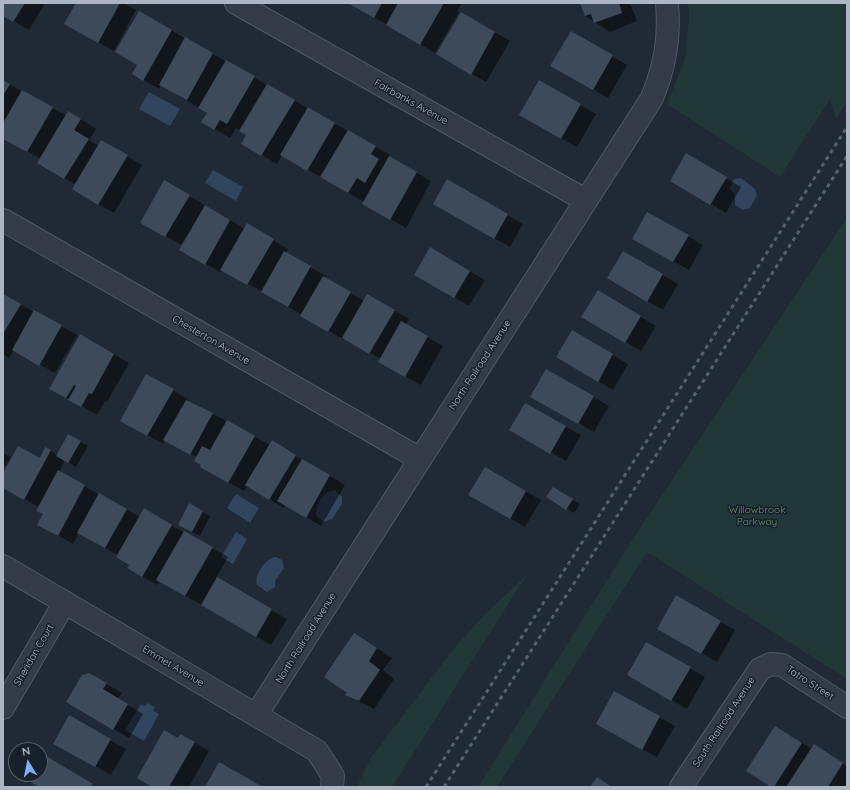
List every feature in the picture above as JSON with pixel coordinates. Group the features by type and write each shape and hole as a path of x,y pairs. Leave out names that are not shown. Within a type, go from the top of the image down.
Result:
{"street":[{"name":"Fairbanks Avenue","path":"236,3 585,200"},
{"name":"North Railroad Avenue","path":"256,716 585,200 652,98 657,87 664,62 669,29 667,3"},
{"name":"Chesterton Avenue","path":"3,220 420,459"},
{"name":"Emmet Avenue","path":"3,566 317,751 333,782"},
{"name":"Sheridan Court","path":"3,708 65,602"},
{"name":"Tatro Street","path":"771,664 782,665 847,707"},
{"name":"South Railroad Avenue","path":"681,787 753,677 760,669 771,664"}],"green space":[{"path":"688,3 847,3 847,102 836,119 830,99 780,177 667,104 685,60 689,17"},
{"name":"Willowbrook Parkway","path":"847,218 847,679 647,552 497,787 478,787 631,542"},
{"path":"526,576 392,787 357,787 370,759 455,647 488,611"}],"water":[{"path":"149,92 180,109 170,126 139,109"},
{"path":"213,170 243,187 236,201 205,183"},
{"path":"741,178 755,189 757,195 750,208 743,210 735,205 735,196 730,188 734,179"},
{"path":"331,490 335,490 342,497 342,504 332,519 323,522 316,515 317,507 324,495"},
{"path":"236,494 259,508 250,523 227,508"},
{"path":"236,532 247,539 233,564 221,557"},
{"path":"276,557 282,560 284,568 275,581 275,587 267,592 257,585 257,577 264,564 268,560"},
{"path":"147,703 155,707 153,711 159,714 144,741 125,730 141,704 145,706"}],"building":[{"path":"3,3 25,3 13,22 3,16"},
{"path":"76,3 120,3 98,43 64,24"},
{"path":"348,3 382,3 374,18"},
{"path":"398,3 444,3 420,45 386,25"},
{"path":"580,3 619,3 622,13 594,23 591,14 585,16"},
{"path":"139,11 172,30 143,81 132,74 137,65 115,52"},
{"path":"461,12 495,32 471,75 436,54"},
{"path":"571,31 613,55 593,90 550,66"},
{"path":"185,37 213,53 187,100 159,85"},
{"path":"226,60 255,76 227,124 220,120 214,130 201,122 207,113 198,108"},
{"path":"3,80 10,84 3,96"},
{"path":"539,80 581,104 561,139 519,115"},
{"path":"267,84 295,100 261,156 241,144 246,135 239,131"},
{"path":"22,90 53,107 27,152 3,139 3,123"},
{"path":"308,107 335,123 307,171 280,155"},
{"path":"68,111 81,119 74,130 89,139 64,179 37,163"},
{"path":"348,130 376,146 371,154 379,159 365,183 357,178 348,193 320,177"},
{"path":"101,140 128,155 98,205 72,189"},
{"path":"686,153 727,177 710,205 670,181"},
{"path":"389,156 417,172 390,220 362,204"},
{"path":"447,179 508,214 494,239 433,204"},
{"path":"164,180 190,195 165,237 140,223"},
{"path":"205,205 230,220 205,265 179,250"},
{"path":"647,212 689,235 673,262 632,239"},
{"path":"247,223 274,239 247,285 220,270"},
{"path":"430,247 470,271 454,298 414,275"},
{"path":"284,251 311,266 288,307 261,292"},
{"path":"623,251 663,274 647,302 607,278"},
{"path":"323,276 351,292 328,332 300,316"},
{"path":"598,290 641,316 625,343 581,317"},
{"path":"3,294 21,304 3,334"},
{"path":"367,294 395,310 369,354 342,338"},
{"path":"34,310 62,325 39,366 12,350"},
{"path":"401,321 428,336 405,377 378,362"},
{"path":"572,330 613,354 598,382 556,357"},
{"path":"80,334 114,354 92,394 89,393 81,407 68,400 76,386 74,385 66,398 49,389"},
{"path":"546,369 594,396 578,424 530,397"},
{"path":"146,374 174,389 147,436 120,421"},
{"path":"186,400 213,413 190,455 163,440"},
{"path":"525,403 566,426 550,454 509,430"},
{"path":"227,420 255,436 228,483 200,467 201,465 194,461 202,446 210,450"},
{"path":"68,434 81,441 68,463 56,456"},
{"path":"272,440 296,455 269,500 245,485"},
{"path":"18,446 40,458 45,447 51,450 24,500 3,488 3,473"},
{"path":"302,459 330,475 306,518 277,501"},
{"path":"485,467 526,491 510,519 468,495"},
{"path":"58,470 85,485 58,536 37,525 43,514 36,511"},
{"path":"553,487 573,499 566,510 546,497"},
{"path":"99,493 127,509 105,548 77,533"},
{"path":"189,503 203,511 192,532 178,525"},
{"path":"144,508 172,525 142,577 127,568 129,565 116,557"},
{"path":"184,531 213,547 185,596 156,580"},
{"path":"217,577 272,609 256,637 201,605"},
{"path":"676,595 721,621 701,654 657,629"},
{"path":"354,633 377,648 369,661 380,670 359,701 345,695 347,693 324,677"},
{"path":"646,642 691,667 671,701 627,675"},
{"path":"89,673 107,683 103,689 128,704 113,730 66,702 82,675"},
{"path":"614,691 660,716 642,750 596,724"},
{"path":"69,715 111,739 95,767 53,744"},
{"path":"775,726 802,743 774,787 771,787 746,771"},
{"path":"164,730 178,738 180,734 195,742 169,787 152,787 137,778"},
{"path":"814,744 843,763 828,787 786,787"},
{"path":"48,757 93,784 91,787 39,787 31,782 48,782"},
{"path":"219,762 263,787 205,787"},
{"path":"597,777 612,787 590,787"}],"railway":[{"path":"426,787 847,127"},
{"path":"444,787 847,156"}]}
